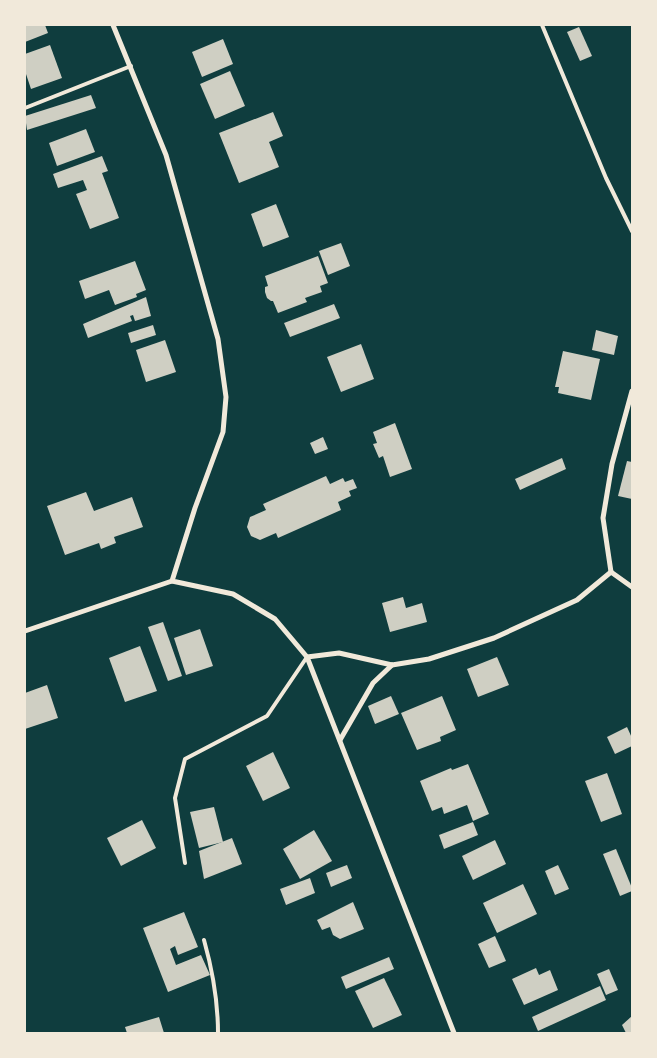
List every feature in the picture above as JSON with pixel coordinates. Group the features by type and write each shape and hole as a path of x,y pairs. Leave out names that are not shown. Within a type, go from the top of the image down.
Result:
{"street":[{"path":"113,25 166,155 218,339 226,397 223,432 195,508 172,581"},
{"path":"632,391 612,464 603,518 611,572 632,587"},
{"path":"307,657 340,653 392,665 429,660 494,638 577,600 611,572"},
{"path":"25,631 172,581 233,594 275,619 307,657 454,1033"},
{"path":"340,740 373,682 392,665"}],"lane":[{"path":"542,25 606,178 632,231"},
{"path":"25,108 131,66"},
{"path":"185,863 175,798 186,759 267,716 307,657"},
{"path":"204,940 217,997 218,1033"}],"building":[{"path":"45,25 48,33 25,42 25,26"},
{"path":"579,27 592,56 580,61 567,32"},
{"path":"223,39 233,64 202,77 192,52"},
{"path":"50,45 62,78 31,89 25,71 25,54"},
{"path":"230,71 245,106 215,119 200,84"},
{"path":"91,95 96,108 27,130 25,116"},
{"path":"273,112 283,136 269,142 279,167 239,183 219,133"},
{"path":"86,129 95,152 57,166 49,143"},
{"path":"102,156 108,171 102,173 119,218 90,229 76,194 87,190 83,180 58,188 53,174"},
{"path":"276,204 289,237 263,247 251,214"},
{"path":"341,243 350,266 328,275 319,251"},
{"path":"318,256 328,283 320,286 322,292 305,298 307,302 278,313 273,301 267,298 265,287 268,286 265,276"},
{"path":"135,261 146,290 136,294 137,297 115,305 109,290 85,299 79,281"},
{"path":"146,297 151,316 135,321 133,315 130,316 132,321 88,338 83,324"},
{"path":"334,304 340,318 290,337 284,323"},
{"path":"153,325 156,335 131,343 128,333"},
{"path":"596,330 618,336 614,355 592,350"},
{"path":"165,340 176,372 146,382 136,350"},
{"path":"361,344 374,379 341,392 327,357"},
{"path":"563,351 600,359 591,400 558,393 559,387 555,387"},
{"path":"395,423 412,469 390,477 383,456 379,458 373,444 377,443 373,432"},
{"path":"323,437 328,449 315,454 310,443"},
{"path":"562,458 566,469 520,490 515,479"},
{"path":"627,461 632,462 632,499 618,496"},
{"path":"326,476 330,484 343,478 345,482 353,479 357,488 349,491 351,496 338,502 341,510 278,538 276,533 260,540 251,536 247,527 250,517 266,510 263,504"},
{"path":"86,492 94,511 132,497 143,527 114,537 116,543 101,549 99,543 65,555 47,506"},
{"path":"403,597 406,608 422,603 427,622 390,632 382,603"},
{"path":"163,622 182,676 168,681 148,627"},
{"path":"200,629 213,666 186,675 174,638"},
{"path":"140,646 157,691 125,702 109,658"},
{"path":"497,657 509,685 478,697 467,669"},
{"path":"47,685 58,718 25,729 25,693"},
{"path":"391,696 399,714 375,724 368,706"},
{"path":"442,696 456,730 440,737 441,741 417,750 401,713"},
{"path":"627,727 632,738 632,746 615,754 607,737"},
{"path":"273,752 290,788 263,801 246,766"},
{"path":"468,764 489,814 473,821 467,805 444,814 442,807 432,811 420,781 451,768 452,770"},
{"path":"607,773 622,814 601,822 585,781"},
{"path":"214,807 223,842 199,848 190,812"},
{"path":"142,820 156,848 121,866 107,838"},
{"path":"473,822 478,835 444,849 439,835"},
{"path":"314,830 332,861 300,879 283,849"},
{"path":"232,838 242,864 204,879 199,851"},
{"path":"495,840 506,864 473,880 462,856"},
{"path":"616,849 632,888 632,891 620,896 603,854"},
{"path":"347,865 352,878 331,887 326,873"},
{"path":"558,865 569,889 555,895 545,871"},
{"path":"310,878 315,893 286,905 280,889"},
{"path":"523,884 537,914 497,933 483,903"},
{"path":"353,902 364,929 340,939 333,935 330,927 322,930 317,920"},
{"path":"184,912 198,947 178,955 175,946 170,949 176,965 201,955 210,975 168,992 143,928"},
{"path":"495,936 506,961 489,968 478,944"},
{"path":"389,957 394,969 346,989 341,977"},
{"path":"536,968 539,975 550,970 558,990 524,1005 512,979"},
{"path":"609,969 618,990 606,995 597,974"},
{"path":"384,978 402,1015 373,1028 355,991"},
{"path":"600,986 606,1000 538,1031 532,1017"},
{"path":"632,1016 632,1033 626,1033 622,1025"},
{"path":"159,1017 164,1033 127,1033 125,1027"}]}
